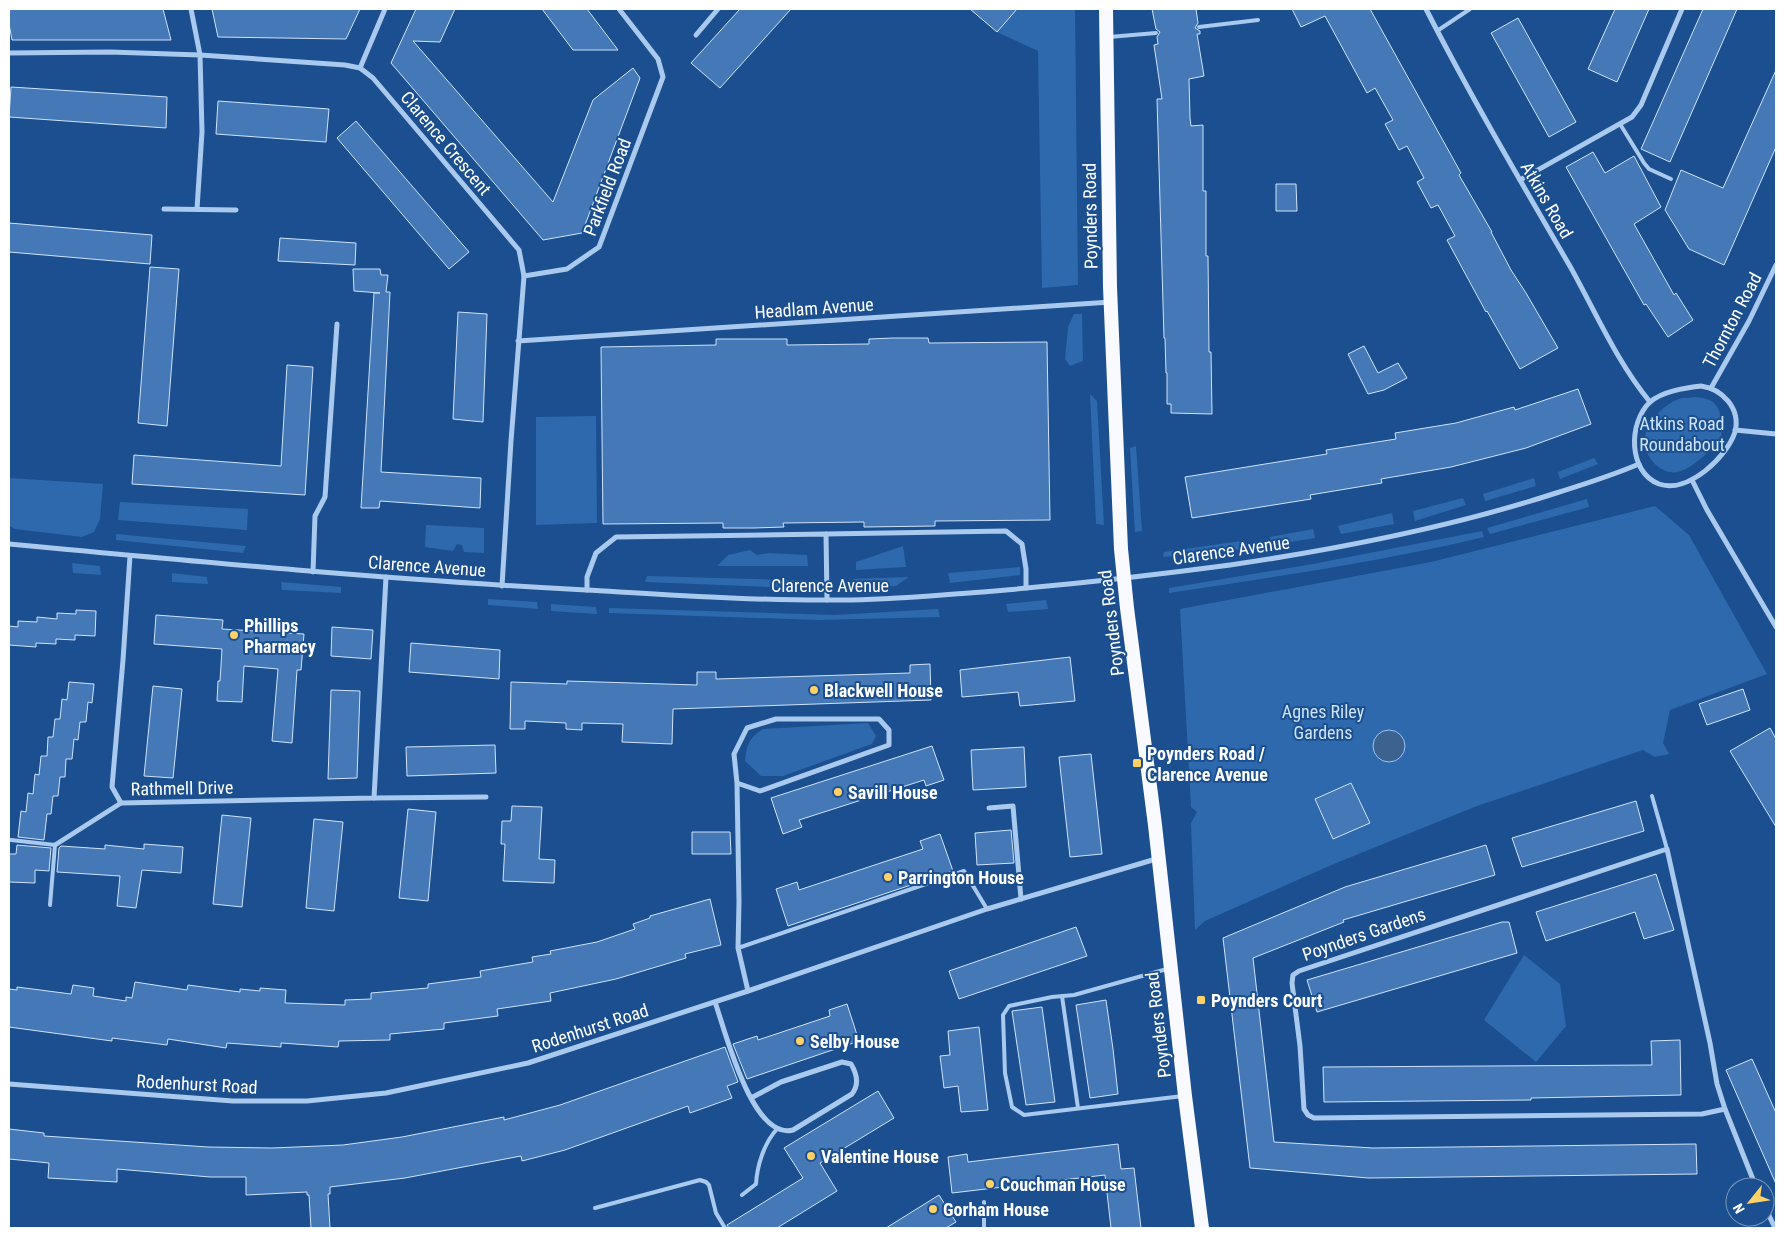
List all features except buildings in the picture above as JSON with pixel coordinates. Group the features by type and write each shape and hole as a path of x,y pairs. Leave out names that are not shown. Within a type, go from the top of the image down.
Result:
{"highway":[{"name":"Poynders Road","path":"1106,9 1111,302 1124,579 1202,1228"}],"street":[{"path":"191,9 200,55 202,132 197,209"},
{"path":"9,53 110,52 200,55 345,65 360,68 385,9"},
{"name":"Parkfield Road","path":"524,276 567,270 599,247 663,77 658,59 618,9"},
{"path":"696,35 718,9"},
{"name":"Atkins Road","path":"1426,9 1474,102 1617,353 1636,384 1650,402"},
{"path":"1520,180 1632,117 1641,105 1682,9"},
{"name":"Clarence Crescent","path":"360,68 373,78 519,250 524,276 502,586"},
{"path":"164,209 236,210"},
{"name":"Thornton Road","path":"1711,388 1749,321 1776,265"},
{"name":"Headlam Avenue","path":"518,341 1111,302"},
{"path":"313,572 315,516 325,497 337,324"},
{"path":"1701,386 1711,388 1723,395 1732,405 1735,416 1735,430 1731,441 1723,453 1704,472 1692,480 1678,485 1665,486 1655,482 1646,475 1639,464 1635,451 1636,432 1642,413 1650,402 1675,391 1701,386"},
{"path":"1735,430 1776,434"},
{"name":"Clarence Avenue","path":"9,544 313,572 502,586 735,599 895,599 1124,579 1271,559 1355,544 1438,526 1516,506 1639,464"},
{"path":"1692,480 1707,510 1776,627"},
{"path":"587,590 587,577 596,553 616,537 1006,532 1022,544 1026,569 1026,588"},
{"path":"826,534 827,600"},
{"name":"Rathmell Drive","path":"130,556 112,786 121,803 486,797"},
{"path":"374,798 386,577"},
{"path":"738,783 760,791 889,745 889,730 879,719 776,719 747,728 734,754 738,783 738,948 748,991"},
{"path":"56,845 121,803"},
{"path":"989,808 1013,806 1020,899"},
{"path":"1667,849 1717,1084 1752,1177"},
{"name":"Poynders Gardens","path":"1667,849 1299,971 1293,976 1292,982 1300,1046 1304,1110 1314,1118 1702,1114 1725,1109"},
{"name":"Rodenhurst Road","path":"9,1084 233,1101 307,1101 386,1093 528,1063 1020,899 1158,858"},
{"path":"715,1002 736,1064 751,1098 761,1116 777,1129 783,1131 793,1130 852,1094 857,1082 851,1064 842,1062 781,1082 751,1098"}],"lane":[{"path":"1437,31 1470,9"},
{"path":"1199,26 1258,20"},
{"path":"1106,38 1156,33"},
{"path":"1620,124 1644,163 1650,169 1671,179"},
{"path":"1652,796 1667,849"},
{"path":"11,840 56,845 50,905"},
{"path":"738,948 964,872 987,910"},
{"path":"1170,968 1074,995 1009,1006 1002,1014 1005,1073 1012,1107 1024,1115 1185,1096"},
{"path":"1062,996 1078,1108"},
{"path":"742,1195 756,1184 757,1169 771,1135 777,1129"},
{"path":"595,1208 700,1180 709,1185 716,1213 725,1228"},
{"path":"984,1202 984,1228"}],"green space":[{"path":"1017,9 1075,9 1078,285 1042,288 1038,51 997,32"},
{"path":"1074,314 1082,314 1083,361 1070,366 1065,359 1068,327"},
{"path":"1090,394 1097,401 1104,525 1096,524"},
{"name":"Atkins Road Roundabout","path":"1682,398 1707,399 1718,408 1721,418 1721,436 1708,452 1689,468 1676,472 1667,471 1656,465 1649,456 1645,447 1647,430 1665,406"},
{"path":"596,416 597,523 536,525 536,417"},
{"path":"1136,446 1142,531 1135,532 1130,448"},
{"path":"1594,458 1598,464 1560,479 1558,472"},
{"path":"9,478 103,484 100,519 94,532 82,537 15,529 10,526"},
{"path":"1534,478 1536,486 1485,501 1483,494"},
{"path":"1463,498 1466,505 1415,521 1413,511"},
{"path":"1587,499 1589,507 1490,534 1487,528"},
{"path":"120,502 248,509 247,530 118,520"},
{"name":"Agnes Riley Gardens","path":"1655,506 1689,535 1767,674 1670,710 1663,743 1669,754 1655,757 1643,750 1477,806 1329,866 1205,921 1195,930 1191,823 1197,812 1191,807 1180,609 1431,562"},
{"path":"1392,513 1394,524 1341,534 1338,526"},
{"path":"426,525 484,528 484,553 464,552 462,545 457,544 453,551 425,547"},
{"path":"1313,529 1315,538 1272,545 1270,537"},
{"path":"1482,531 1484,537 1406,554 1169,593 1169,588 1313,564"},
{"path":"116,534 246,546 243,553 116,540"},
{"path":"1241,541 1243,549 1163,557 1164,552"},
{"path":"903,546 906,567 856,570 856,562"},
{"path":"750,550 757,555 769,553 807,555 808,566 717,566 728,555"},
{"path":"72,563 100,566 101,575 73,573"},
{"path":"1020,567 1020,575 950,583 948,573"},
{"path":"172,573 207,577 208,584 172,582"},
{"path":"647,576 827,581 816,589 645,582"},
{"path":"909,577 896,586 865,588 852,579"},
{"path":"281,582 341,587 341,593 282,590"},
{"path":"488,599 537,602 538,609 488,605"},
{"path":"1046,600 1048,609 1008,612 1006,604"},
{"path":"551,604 596,607 597,614 551,611"},
{"path":"609,608 835,615 938,609 940,617 818,620 609,613"},
{"path":"868,723 876,736 872,744 783,776 761,776 745,761 749,742 763,729"},
{"path":"1524,955 1560,984 1566,1026 1536,1062 1484,1020"}],"shaded area":[{"path":"1389,730 1395,731 1400,735 1404,740 1404,752 1400,757 1395,761 1389,762 1383,761 1378,757 1374,752 1373,746 1374,740 1378,735 1383,731"}],"place":[{"name":"Phillips Pharmacy","path":"234,635"},
{"name":"Blackwell House","path":"814,690"},
{"name":"Poynders Road / Clarence Avenue","path":"1137,763"},
{"name":"Savill House","path":"838,792"},
{"name":"Parrington House","path":"888,877"},
{"name":"Poynders Court","path":"1201,1000"},
{"name":"Selby House","path":"800,1041"},
{"name":"Valentine House","path":"811,1156"},
{"name":"Couchman House","path":"990,1184"},
{"name":"Gorham House","path":"933,1209"}]}
